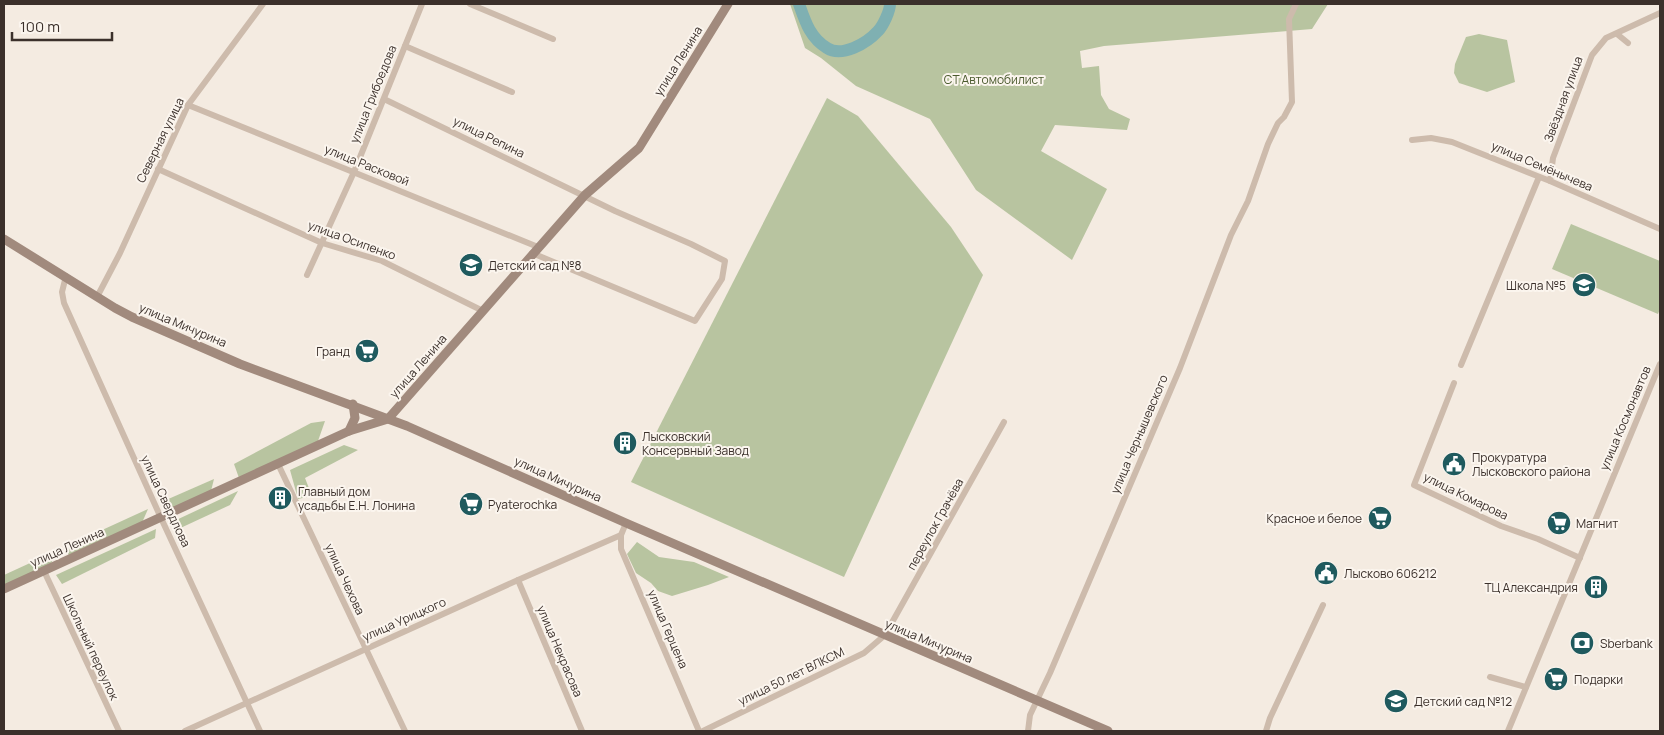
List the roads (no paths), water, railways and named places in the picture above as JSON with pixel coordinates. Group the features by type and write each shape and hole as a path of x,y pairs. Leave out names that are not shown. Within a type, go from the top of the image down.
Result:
{"main road":[{"name":"улица Ленина","path":"4,589 349,431 388,419 585,195 639,148 728,4"},
{"name":"улица Мичурина","path":"4,239 132,317 240,364 353,404 407,426 885,636 1108,731"},
{"path":"349,431 355,418 353,404"}],"street":[{"name":"Северная улица","path":"97,297 120,253 188,105 263,4"},
{"name":"улица Грибоедова","path":"307,275 354,172 422,4"},
{"path":"470,4 553,39"},
{"name":"улица Чернышевского","path":"1028,731 1030,715 1180,368 1231,234 1248,201 1268,144 1278,123 1284,117 1292,102 1289,19 1296,4"},
{"path":"1628,42 1617,34 1660,13"},
{"name":"Звёздная улица","path":"1550,181 1554,158 1592,55 1606,38 1617,34"},
{"path":"405,46 512,92"},
{"name":"улица Репина","path":"384,99 615,211 725,261 722,280 695,321"},
{"name":"улица Расковой","path":"188,105 354,172 695,321"},
{"name":"улица Семёнычева","path":"1412,140 1431,138 1452,142 1550,181 1660,229"},
{"name":"улица Осипенко","path":"158,170 322,243 382,262 483,311"},
{"path":"1461,364 1539,177"},
{"name":"улица Свердлова","path":"66,276 62,292 64,303 260,731"},
{"name":"улица Космонавтов","path":"1508,731 1660,364"},
{"name":"улица Комарова","path":"1454,383 1414,486 1501,526 1538,539 1580,558"},
{"name":"переулок Грачёва","path":"885,636 1004,422"},
{"name":"улица Чехова","path":"278,464 405,731"},
{"path":"621,535 626,523"},
{"name":"улица Урицкого","path":"186,731 621,535"},
{"name":"улица Герцена","path":"621,535 621,549 699,731"},
{"name":"Школьный переулок","path":"44,571 119,731"},
{"name":"улица Некрасова","path":"518,580 582,731"},
{"path":"1266,731 1270,718 1323,605"},
{"name":"улица 50 лет ВЛКСМ","path":"703,731 864,653 885,636"},
{"path":"1490,676 1526,687"}],"waterway":[{"path":"799,4 812,34 821,44 833,51 854,48 873,36 884,22 890,4"}],"place":[{"name":"Детский сад №8","path":"471,265"},
{"name":"Школа №5","path":"1584,285"},
{"name":"Гранд","path":"367,351"},
{"name":"Лысковский Консервный Завод","path":"625,443"},
{"name":"Прокуратура Лысковского района","path":"1454,464"},
{"name":"Главный дом усадьбы Е.Н. Лонина","path":"280,498"},
{"name":"Pyaterochka","path":"471,504"},
{"name":"Красное и белое","path":"1380,518"},
{"name":"Магнит","path":"1559,523"},
{"name":"Лысково 606212","path":"1326,573"},
{"name":"ТЦ Александрия","path":"1596,587"},
{"name":"Sberbank","path":"1582,643"},
{"name":"Подарки","path":"1556,679"},
{"name":"Детский сад №12","path":"1396,701"}],"park label":[{"name":"СТ Автомобилист","path":"994,79"}]}
